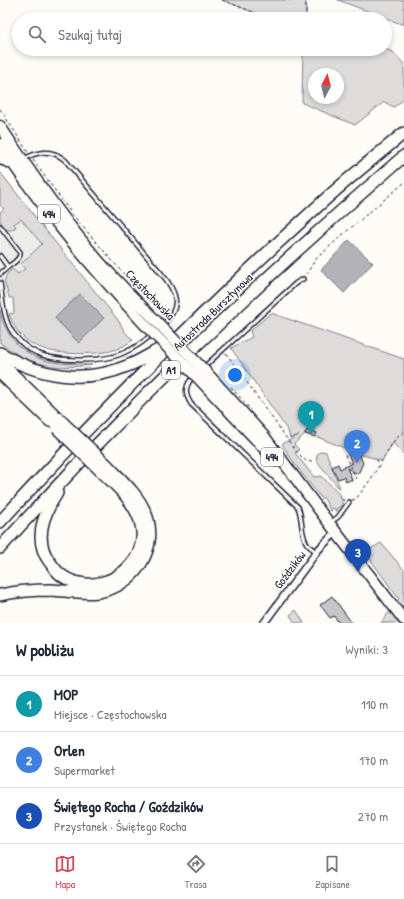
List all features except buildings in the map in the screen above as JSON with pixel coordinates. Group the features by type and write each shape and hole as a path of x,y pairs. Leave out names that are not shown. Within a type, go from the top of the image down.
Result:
{"highway":[{"name":"Autostrada Bursztynowa","path":"0,522 74,443 172,343 317,206 404,132"},
{"path":"0,156 2,159 20,161"},
{"name":"Autostrada Bursztynowa","path":"0,548 67,476 173,368 278,267 404,156"},
{"path":"0,353 23,366 44,372 65,376 90,376 115,371 126,367 172,343"},
{"path":"0,362 60,426"},
{"path":"0,373 137,497 149,522 150,534 145,556 134,573 128,579 113,588 98,592 31,590 0,595"},
{"path":"67,476 52,501 43,521 41,534 42,545 47,558 55,569 62,575 77,582 98,584 117,577 130,565 140,546 142,533 140,521 134,507 104,468"}],"main road":[{"name":"Częstochowska","path":"0,126 59,226 87,261 204,376 306,493 336,532"},
{"name":"Częstochowska","path":"0,144 20,161"},
{"name":"494","path":"336,532 404,620"}],"street":[{"name":"Goździków","path":"264,623 317,552 336,532"}],"lane":[{"path":"0,283 6,317 14,334 29,349 51,358 98,360 120,354 136,347 146,340 169,319 173,314 175,307 175,292 170,284 65,160 59,155 48,152 37,153 20,161"},
{"path":"0,226 20,252 21,256 0,274"},
{"path":"0,256 8,267"},
{"path":"303,279 296,283 189,381 186,391 188,400 191,404 298,507 301,514 303,535 307,545 317,552"},
{"path":"329,523 338,517 349,502"}],"path":[{"path":"222,0 253,12"},
{"path":"306,0 306,12"},
{"path":"0,109 20,161 72,214 137,290"},
{"path":"303,279 320,255 404,183"},
{"path":"224,349 295,450 307,462 313,461"},
{"path":"349,502 356,499 393,442 404,431"},
{"path":"345,455 356,479 351,481"},
{"path":"376,460 381,462"}],"shaded area":[{"path":"222,0 306,0 306,12 253,12"},
{"path":"338,0 404,0 404,25 392,20 392,12 370,12"},
{"path":"393,52 404,64 404,99 394,107 384,102 355,125 302,103 303,56 392,56"},
{"path":"0,172 118,320 125,332 133,340 119,348 107,352 69,353 51,351 39,347 21,335 14,326 9,314 14,313 13,298 9,298 5,286 5,279 12,269 18,274 25,269 21,264 42,244 21,219 14,224 16,227 11,230 7,230 0,221 0,212 4,209 0,205","holes":["80,294 79,343 55,318"]},
{"path":"21,219 42,244 21,264 25,269 17,275 12,269 4,278 5,283 0,284 0,221 7,230"},
{"path":"349,240 373,263 344,293 321,270"},
{"path":"80,294 104,318 79,343 55,318"},
{"path":"0,310 2,320 11,337 17,344 33,356 52,362 92,365 74,367 47,365 29,361 21,357 0,343"},
{"path":"271,313 404,359 404,455 393,443 382,461 347,451 347,449 305,432 304,435 294,444 299,450 295,453 314,477 321,476 341,497 342,505 336,509 329,508 324,498 321,498 286,451 282,444 299,435 290,438 288,431 231,348 252,337 250,331"},
{"path":"323,451 326,452 340,488 316,460 318,453"},
{"path":"381,543 404,570 404,623 381,623 399,599 365,552"},
{"path":"296,610 304,623 295,623 290,615"}],"place":[{"name":"MOP","path":"311,434"},
{"name":"Orlen","path":"357,463"},
{"name":"Świętego Rocha / Goździków","path":"358,572"}]}
